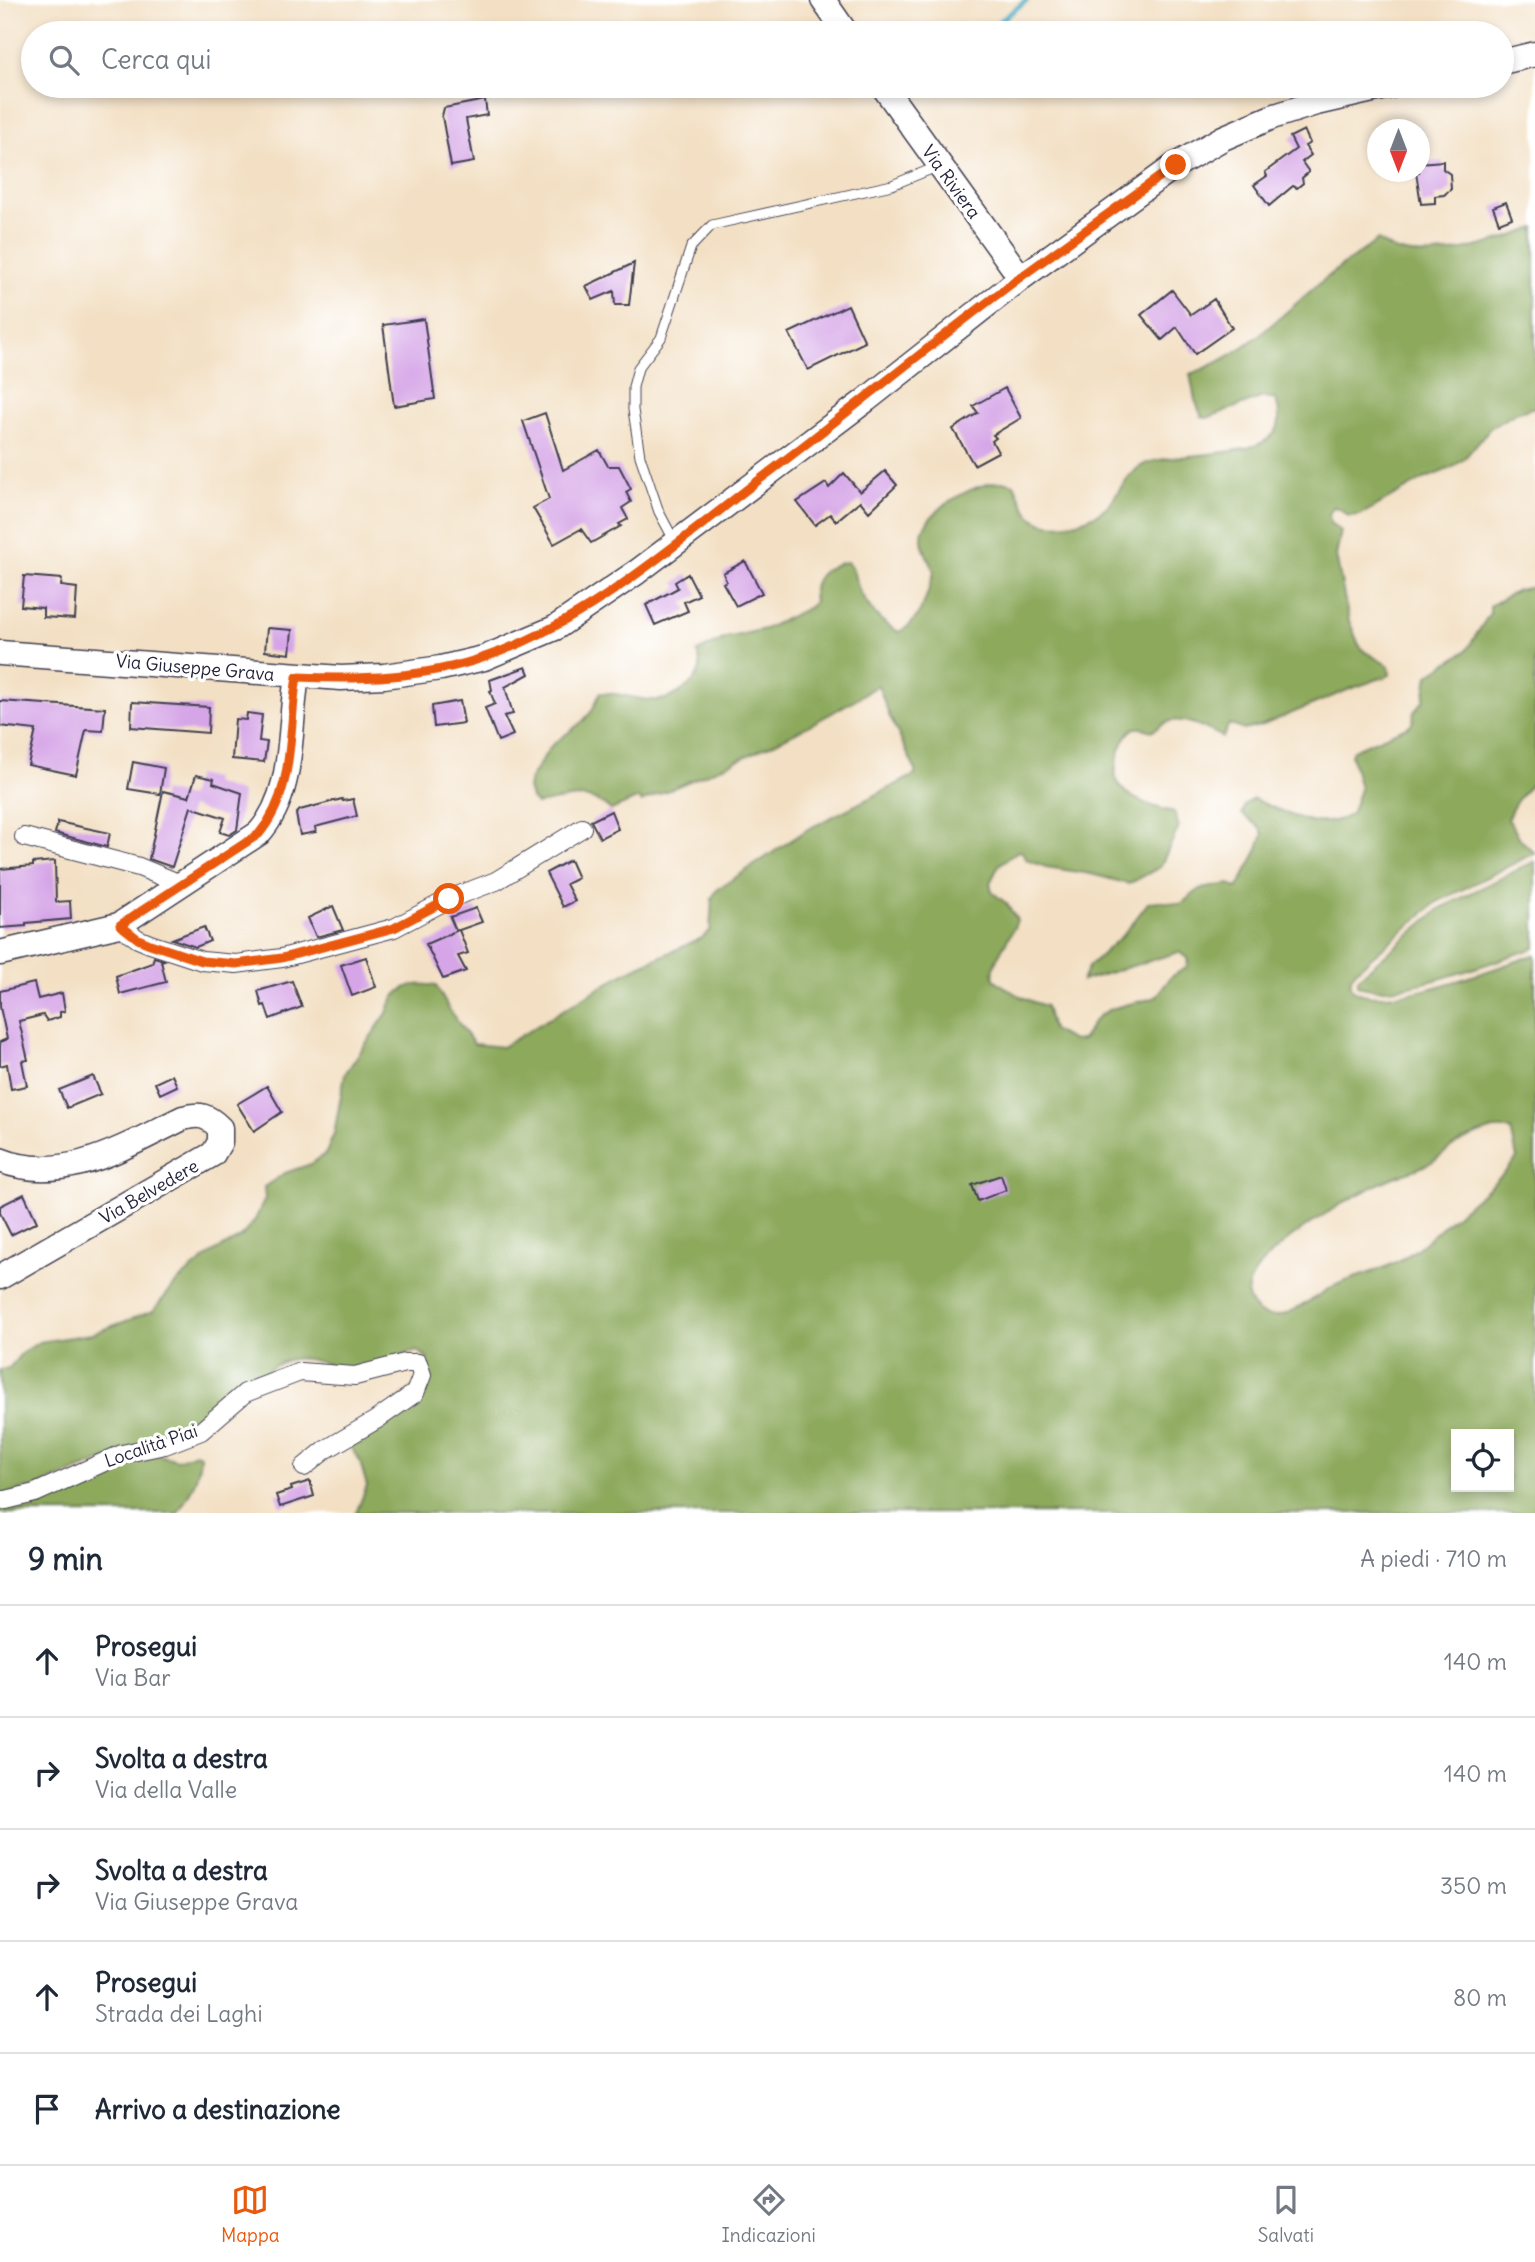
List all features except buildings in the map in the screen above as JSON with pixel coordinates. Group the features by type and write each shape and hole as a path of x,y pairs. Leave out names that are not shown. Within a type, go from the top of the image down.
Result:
{"main road":[{"path":"823,0 838,21"},
{"path":"1514,59 1535,54"},
{"name":"Via Riviera","path":"891,98 1021,278"},
{"name":"Via Giuseppe Grava","path":"0,653 297,677 384,677 484,658 555,628 676,543 866,400 1021,278 1176,165 1223,138 1272,117 1338,98"},
{"path":"0,953 120,925 259,834 271,819 285,784 297,677"},
{"name":"Via Belvedere","path":"0,1160 29,1168 73,1165 101,1158 183,1118 195,1115 209,1117 220,1128 220,1142 213,1154 0,1277"}],"street":[{"path":"120,925 138,939 202,961 236,964 282,958 394,928 449,899 496,881 582,828"},
{"path":"24,837 139,867 183,885"},
{"name":"Località Piai","path":"0,1500 35,1493 122,1454 165,1445 201,1431 245,1393 299,1372 355,1377 405,1363 418,1363 422,1376 415,1393 325,1450 304,1467"}],"lane":[{"path":"676,543 659,512 640,456 633,410 633,387 638,368 661,338 691,247 712,225 892,185 939,166"}],"green space":[{"path":"1535,228 1535,407 1516,413 1490,428 1464,459 1451,468 1424,479 1360,515 1349,516 1333,507 1329,514 1330,523 1341,531 1336,556 1349,621 1359,645 1389,666 1390,675 1263,725 1244,730 1229,724 1223,737 1181,721 1167,722 1153,731 1136,728 1131,731 1123,743 1117,761 1117,781 1134,798 1174,812 1179,827 1160,867 1129,884 1091,874 1046,867 1027,860 1022,852 1018,851 999,865 990,883 992,892 1007,904 1017,920 993,972 994,979 1018,996 1046,1006 1052,1030 1073,1041 1082,1040 1094,1021 1108,1011 1156,997 1171,977 1187,967 1188,959 1179,952 1082,981 1088,967 1124,934 1148,903 1157,901 1181,904 1200,889 1230,884 1238,887 1263,834 1260,828 1242,814 1245,804 1253,799 1313,822 1338,820 1351,814 1360,789 1351,754 1353,750 1409,726 1413,722 1414,712 1424,700 1428,675 1466,651 1490,613 1490,606 1517,590 1535,587 1535,781 1518,798 1508,819 1521,840 1535,853 1437,902 1358,969 1351,982 1352,989 1367,995 1388,996 1441,986 1535,955 1535,1513 356,1513 367,1486 360,1462 349,1444 427,1375 427,1358 418,1351 359,1367 343,1367 299,1359 284,1361 230,1392 183,1429 36,1487 0,1495 0,1370 9,1368 21,1354 39,1342 91,1334 153,1311 177,1282 212,1253 241,1237 255,1220 265,1199 264,1187 285,1173 311,1164 326,1153 334,1134 345,1074 387,1013 390,1004 405,988 419,984 436,986 474,1044 502,1047 626,972 702,938 710,930 712,898 717,890 808,829 915,775 915,769 878,685 792,734 641,802 639,798 611,810 602,803 584,797 537,804 531,798 528,788 530,779 551,746 592,711 600,693 648,700 669,698 692,682 699,672 700,660 697,652 726,638 765,629 810,607 814,601 814,586 821,574 832,566 847,562 870,608 886,624 899,632 913,621 926,598 934,572 922,536 926,525 946,504 975,488 1003,482 1014,484 1029,514 1040,522 1061,525 1072,523 1103,510 1129,476 1145,464 1244,449 1262,443 1274,433 1279,420 1275,399 1263,397 1207,418 1202,417 1195,400 1190,374 1241,349 1329,276 1378,240 1389,248 1412,254 1448,253 1486,245","holes":["1494,1129 1511,1129 1517,1158 1510,1167 1408,1255 1385,1267 1332,1287 1302,1306 1279,1316 1258,1312 1250,1302 1249,1286 1259,1268 1277,1249 1326,1213 1374,1186 1428,1164 1474,1135"]},
{"path":"1535,861 1535,948 1419,984 1374,989 1358,985 1358,979 1366,971 1441,908"},
{"path":"149,1452 177,1460 196,1453 200,1455 196,1479 178,1513 0,1513 0,1505"}],"waterway":[{"path":"1000,21 1027,0"}],"route":[{"path":"449,899 394,928 282,958 236,964 202,961 150,944 138,939 120,925 259,834 271,819 285,784 297,677 384,677 441,668 484,658 555,628 638,572 866,400 1021,278 1176,165"}]}
